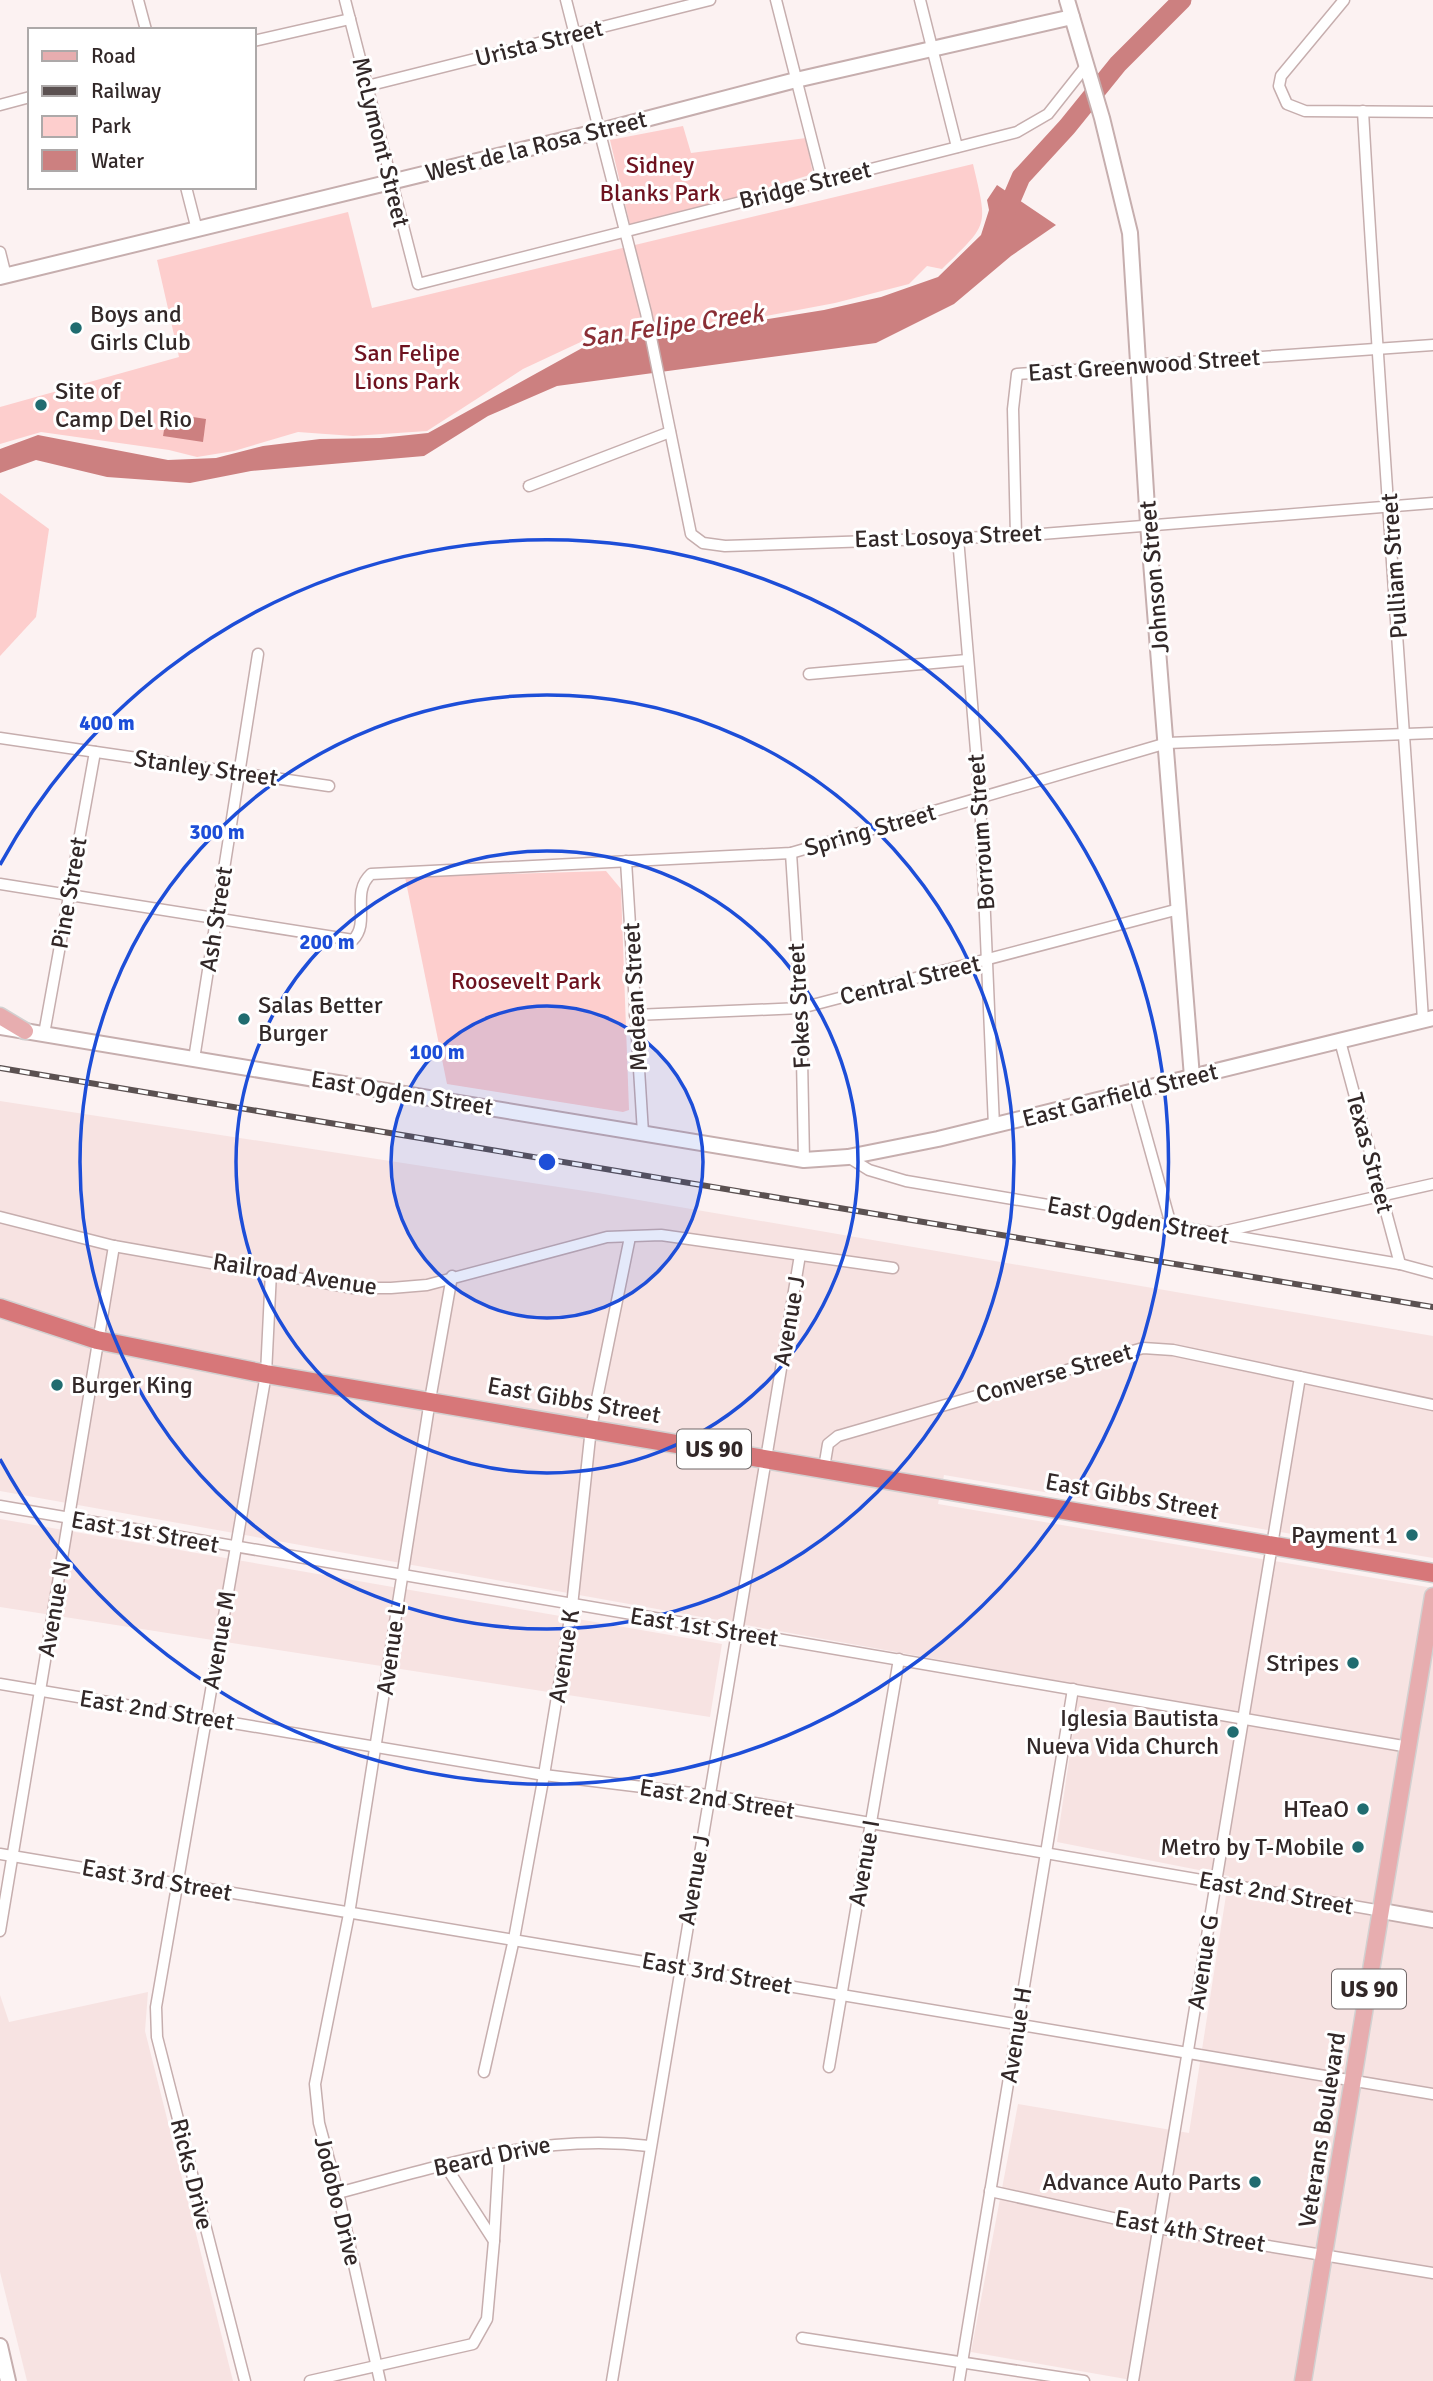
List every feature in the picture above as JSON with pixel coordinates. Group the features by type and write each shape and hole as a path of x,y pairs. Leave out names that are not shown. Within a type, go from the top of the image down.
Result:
{"highway":[{"name":"East Gibbs Street","path":"0,1308 97,1340 266,1374 1433,1573"}],"main road":[{"path":"0,1016 25,1031"},
{"name":"Veterans Boulevard","path":"1303,2381 1433,1596"}],"street":[{"path":"138,0 145,28"},
{"name":"McLymont Street","path":"345,0 418,284"},
{"name":"East Losoya Street","path":"566,0 646,313 691,534 703,543 725,546 1016,536 1433,503"},
{"name":"Urista Street","path":"367,86 710,0"},
{"path":"776,0 822,180"},
{"path":"920,0 957,147"},
{"name":"Johnson Street","path":"1067,0 1102,118 1130,233 1149,524 1192,1077"},
{"path":"1344,0 1286,68 1279,86 1282,96 1296,109 1433,112"},
{"name":"West de la Rosa Street","path":"3,276 600,131 796,80 933,51 1072,17"},
{"path":"256,41 350,19"},
{"name":"Bridge Street","path":"418,284 957,147 1033,125 1060,101 1086,66"},
{"path":"0,105 28,98"},
{"name":"Pulliam Street","path":"1363,111 1376,349 1428,1019"},
{"path":"187,189 197,230"},
{"path":"0,252 3,276"},
{"name":"East Greenwood Street","path":"1016,536 1013,409 1017,374 1433,345"},
{"path":"529,486 670,432"},
{"name":"Borroum Street","path":"958,538 980,799 989,960 994,1126"},
{"name":"Ash Street","path":"194,1059 257,654"},
{"path":"809,674 967,660"},
{"name":"Spring Street","path":"216,918 353,940 360,928 360,888 371,874 791,853 1167,743 1433,733"},
{"name":"Stanley Street","path":"0,738 329,786"},
{"name":"Pine Street","path":"44,1034 95,752"},
{"name":"Fokes Street","path":"791,853 801,1008 804,1160"},
{"name":"Medean Street","path":"626,860 643,1133"},
{"path":"0,884 216,918"},
{"name":"Central Street","path":"635,1015 801,1008 1179,909"},
{"name":"East Garfield Street","path":"804,1160 848,1157 994,1126 1428,1019"},
{"name":"East Ogden Street","path":"0,1027 804,1160"},
{"name":"Texas Street","path":"1340,1041 1400,1264"},
{"path":"1134,1092 1171,1225"},
{"name":"East Ogden Street","path":"848,1157 869,1170 906,1181 1400,1264 1433,1273"},
{"path":"1213,1233 1433,1184"},
{"name":"Railroad Avenue","path":"0,1217 114,1246 353,1288 415,1286 607,1237 662,1235 893,1268"},
{"name":"Avenue K","path":"484,2072 514,1939 544,1775 572,1606 591,1428 630,1237"},
{"name":"Avenue N","path":"0,1931 114,1246"},
{"name":"Avenue J","path":"612,2381 649,2146 800,1255"},
{"name":"Avenue M","path":"162,1966 266,1374 271,1272"},
{"name":"Avenue L","path":"327,2020 349,1914 377,1748 429,1401 452,1276"},
{"name":"Converse Street","path":"824,1468 828,1444 838,1436 1143,1348 1173,1350 1433,1405"},
{"name":"Avenue G","path":"1133,2381 1300,1377"},
{"name":"East 1st Street","path":"0,1506 402,1573 572,1606 735,1631 1409,1747"},
{"name":"Avenue I","path":"829,2067 899,1659"},
{"name":"East 2nd Street","path":"0,1684 544,1775 708,1795 1433,1920"},
{"name":"Avenue H","path":"959,2381 1073,1689"},
{"name":"East 3rd Street","path":"0,1854 1433,2094"},
{"name":"Ricks Drive","path":"162,1966 156,2007 157,2037 245,2381"},
{"name":"Jodobo Drive","path":"327,2020 315,2084 319,2123 338,2193 380,2381"},
{"name":"Beard Drive","path":"338,2193 499,2153 576,2141 649,2146"},
{"path":"310,2381 473,2344 487,2319 499,2153"},
{"path":"445,2165 494,2241"},
{"name":"East 4th Street","path":"990,2191 1158,2228 1433,2273"},
{"path":"802,2338 1084,2381"},
{"path":"0,2346 8,2381"}],"shaded area":[{"path":"0,1101 598,1193 1433,1336 1433,1558 944,1475 938,1504 1433,1588 1433,2381 1137,2381 971,2352 1018,2104 1189,2133 1229,1876 1057,1842 1080,1685 0,1491"},
{"path":"0,1519 722,1644 710,1717 0,1607"},
{"path":"148,1992 145,2031 233,2381 27,2381 0,2272 0,1995 9,2022"}],"green space":[{"name":"Sidney Blanks Park","path":"683,126 691,153 806,138 813,174 631,229 610,140"},
{"name":"San Felipe Lions Park","path":"973,164 981,201 981,223 969,242 942,269 927,266 909,284 835,303 685,331 585,340 523,369 427,431 353,436 298,432 234,451 197,457 169,450 41,432 0,444 0,407 179,357 157,260 348,212 372,308"},
{"path":"0,493 49,529 36,617 0,656"},
{"name":"Roosevelt Park","path":"606,871 621,889 629,1110 623,1112 447,1084 405,877"}],"water":[{"path":"997,185 1056,225 1011,256 954,304 876,343 557,386 488,416 424,456 251,471 190,483 107,477 36,460 0,473 0,449 38,435 168,460 216,458 263,446 320,439 380,438 428,433 593,342 675,334 824,310 881,297 938,277 981,235 989,210 987,200"},
{"path":"167,413 206,419 203,442 163,436"}],"waterway":[{"name":"San Felipe Creek","path":"1003,219 1021,177 1067,127 1118,64 1182,0"}],"railway":[{"path":"0,1068 1433,1307"}],"place":[{"name":"Boys and Girls Club","path":"76,328"},
{"name":"Site of Camp Del Rio","path":"41,405"},
{"name":"Salas Better Burger","path":"244,1019"},
{"name":"Burger King","path":"57,1385"},
{"name":"Payment 1","path":"1412,1535"},
{"name":"Stripes","path":"1353,1663"},
{"name":"Iglesia Bautista Nueva Vida Church","path":"1233,1732"},
{"name":"HTeaO","path":"1363,1809"},
{"name":"Metro by T-Mobile","path":"1358,1847"},
{"name":"Advance Auto Parts","path":"1255,2182"}]}
